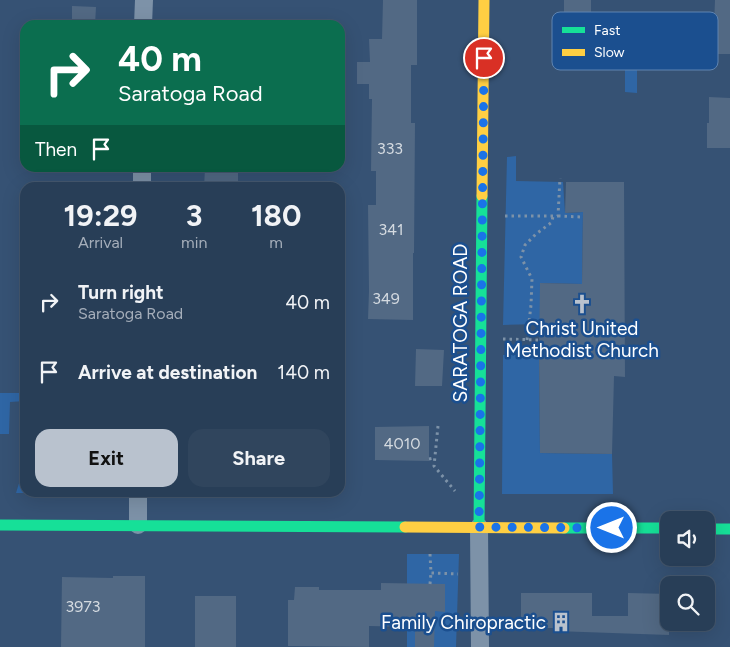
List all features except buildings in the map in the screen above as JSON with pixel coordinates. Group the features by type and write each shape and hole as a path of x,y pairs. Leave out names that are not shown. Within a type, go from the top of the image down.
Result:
{"main road":[{"name":"SARATOGA ROAD","path":"479,527 484,0"},
{"path":"0,525 660,528"},
{"path":"715,528 730,529"}],"street":[{"path":"143,20 144,0"},
{"path":"138,497 138,525"},
{"name":"SARATOGA ROAD","path":"479,527 480,647"}],"path":[{"path":"558,216 560,178"},
{"path":"505,216 582,217"},
{"path":"527,340 532,279 521,257 525,245 552,222 553,216"},
{"path":"503,339 540,340"},
{"path":"438,426 434,466 457,493"},
{"path":"429,459 435,458"},
{"path":"430,554 430,584"},
{"path":"431,573 458,574"}],"shaded area":[{"path":"625,70 637,70 637,93 625,92"},
{"path":"516,156 516,181 563,182 565,213 583,212 582,284 541,283 540,324 503,325 507,157"},
{"path":"503,355 539,355 540,453 612,454 613,494 502,494"},
{"path":"0,393 20,393 20,401 10,402 9,434 0,434"},
{"path":"20,480 20,493 16,493"},
{"path":"407,554 459,554 456,647 407,647"}],"traffic: fast":[{"path":"479,527 482,196"},
{"path":"0,525 405,527"},
{"path":"564,528 660,528"},
{"path":"715,529 730,529"}],"traffic: slow":[{"path":"482,196 484,0"},
{"path":"405,527 564,528"}],"place":[{"name":"Christ United Methodist Church","path":"582,304"},
{"name":"Family Chiropractic","path":"561,622"}],"route":[{"path":"484,58 479,527 612,528"}]}
